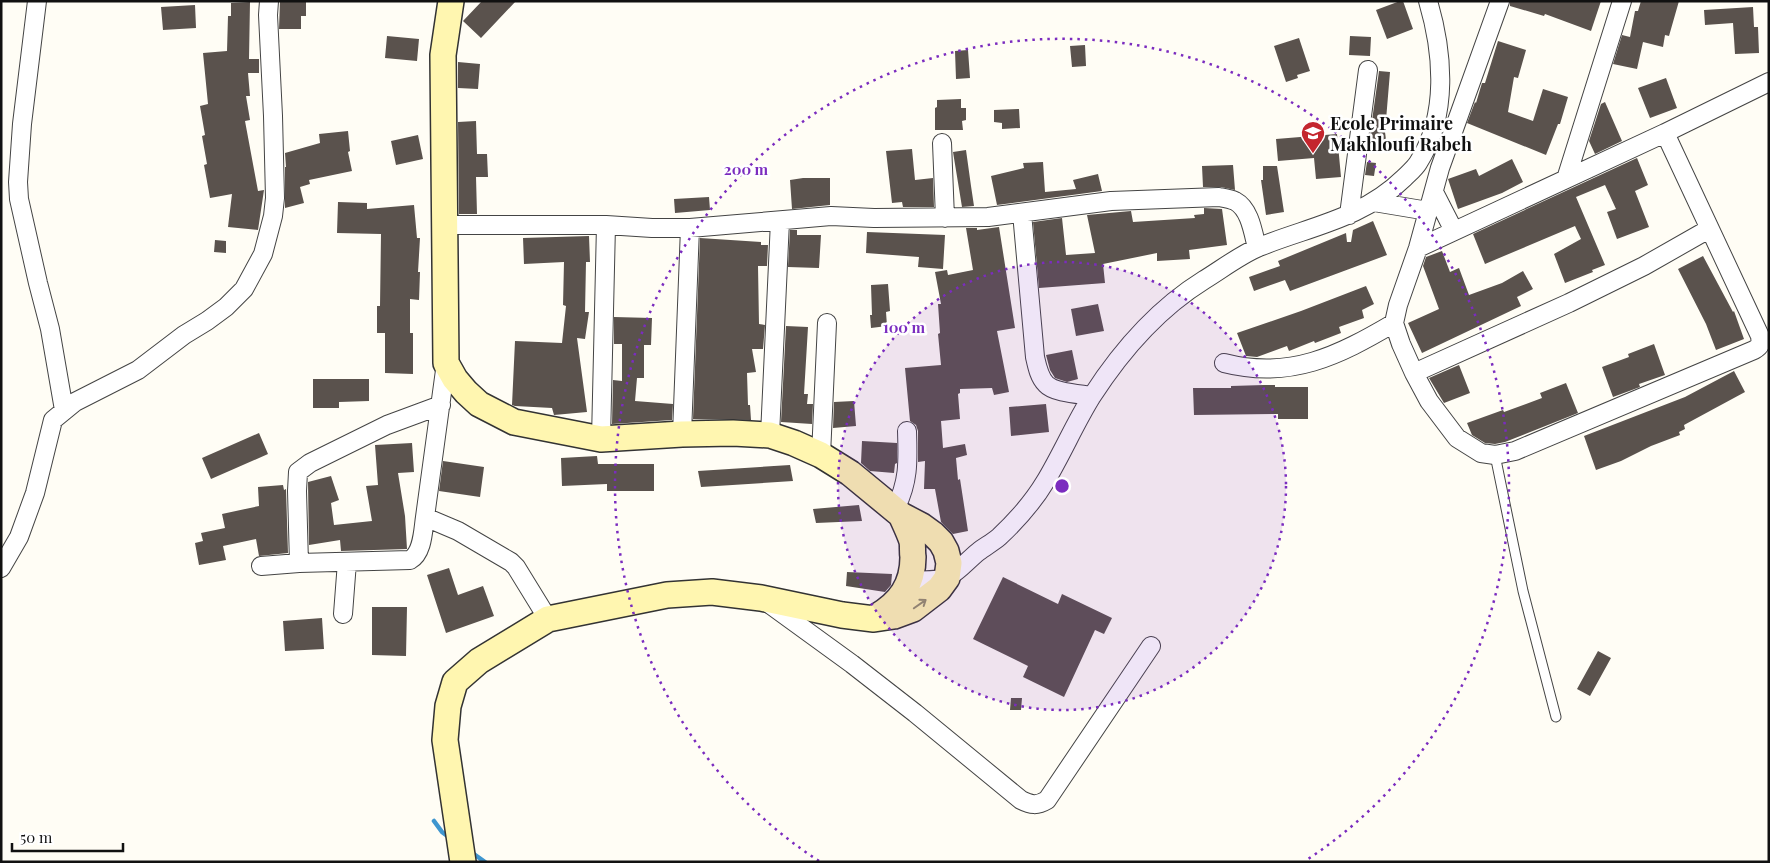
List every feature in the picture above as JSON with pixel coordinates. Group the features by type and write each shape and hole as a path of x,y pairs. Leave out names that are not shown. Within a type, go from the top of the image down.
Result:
{"main road":[{"path":"453,2 443,55 446,363 455,379 466,392 478,404 514,422 600,439 682,434 770,435 794,443 850,473 898,512 922,526 941,542 949,563 947,578 939,589 913,609 894,616 874,619 842,615 761,598 712,592 667,595 548,620 479,661 455,682 448,706 445,740 463,862"},
{"path":"874,619 889,610 899,599 910,581 913,566 912,543 898,512"}],"street":[{"path":"37,1 22,124 18,182 19,199 50,329 64,410"},
{"path":"1,568 19,537 35,493 52,420 74,402 138,370 184,335 226,308 244,289 263,254 272,224 275,198 269,1"},
{"path":"910,581 947,578 979,551 997,539 1013,523 1044,484 1092,396 1125,351 1163,311 1188,290 1257,248 1350,215 1374,202 1392,190 1418,164 1434,128 1441,71 1434,24 1428,1"},
{"path":"1500,1 1440,168 1418,248 1398,305 1394,324 1414,373 1429,401 1457,438 1481,453 1495,455 1515,451 1760,347 1760,336 1665,133"},
{"path":"1566,179 1622,1"},
{"path":"1350,215 1368,70"},
{"path":"1418,248 1665,133 1769,82"},
{"path":"942,143 945,218"},
{"path":"1418,164 1440,168"},
{"path":"1434,192 1454,231"},
{"path":"444,225 606,225 690,228 831,216 988,217 1111,201 1219,197 1235,201 1243,208 1249,218 1257,248"},
{"path":"1374,202 1428,211"},
{"path":"1022,213 1035,357 1039,373 1046,385 1062,392 1092,396"},
{"path":"770,435 780,221"},
{"path":"600,439 606,225"},
{"path":"682,434 690,228"},
{"path":"1414,373 1569,303 1644,266 1709,229"},
{"path":"821,456 827,323"},
{"path":"1224,363 1264,370 1298,367 1347,349 1394,324"},
{"path":"261,566 410,560 415,558 418,554 425,517 446,363"},
{"path":"299,563 298,472 310,463 387,425 441,404"},
{"path":"898,512 907,476 907,431"},
{"path":"425,517 458,531 511,562 516,567 548,620"},
{"path":"912,543 941,542 979,551"},
{"path":"342,614 347,562"},
{"path":"761,598 852,664 1021,800 1032,805 1040,804 1046,800 1150,646"}],"lane":[{"path":"1495,455 1523,591 1556,717"}],"building":[{"path":"280,1 306,1 306,16 301,16 301,29 279,29"},
{"path":"482,1 516,1 481,38 463,21"},
{"path":"1403,1 1413,29 1387,39 1376,10"},
{"path":"1510,1 1601,1 1591,31 1545,14 1544,16 1510,6"},
{"path":"1641,1 1679,1 1669,36 1665,35 1663,47 1643,42 1637,69 1613,64 1622,35 1630,37 1635,11 1638,11"},
{"path":"250,2 249,59 259,59 259,73 248,73 250,96 246,96 250,120 245,121 258,191 264,190 258,230 228,227 232,194 210,198 204,165 207,164 202,136 205,135 200,106 208,104 203,53 227,51 228,16 231,16 231,3"},
{"path":"195,5 196,28 163,30 161,7"},
{"path":"1753,7 1754,27 1758,27 1759,53 1735,54 1733,23 1705,25 1704,10"},
{"path":"387,36 419,39 417,61 385,58"},
{"path":"1350,36 1371,37 1370,56 1349,55"},
{"path":"1299,38 1310,71 1297,75 1298,78 1286,82 1274,46"},
{"path":"1498,41 1526,50 1518,78 1514,77 1508,112 1533,121 1543,89 1568,97 1560,124 1558,124 1546,155 1467,123 1482,83 1485,83"},
{"path":"1085,45 1086,66 1072,67 1070,46"},
{"path":"968,50 970,78 956,79 955,51"},
{"path":"458,62 480,64 478,89 458,88"},
{"path":"1379,71 1390,72 1385,132 1387,148 1368,149"},
{"path":"1666,78 1677,108 1650,118 1638,88"},
{"path":"961,99 961,108 966,108 966,120 962,121 963,130 935,130 937,100"},
{"path":"1605,102 1622,141 1595,154 1589,141 1601,104"},
{"path":"1019,109 1020,128 1002,129 1002,123 994,122 994,110"},
{"path":"476,121 477,154 487,154 488,177 476,177 477,214 459,214 458,122"},
{"path":"348,131 350,151 348,152 352,171 309,180 310,184 300,187 304,203 285,208 285,153 320,143 319,134"},
{"path":"1337,134 1341,177 1316,179 1314,158 1278,161 1276,139"},
{"path":"418,135 423,159 396,165 391,141"},
{"path":"912,149 915,180 933,178 934,207 903,207 902,202 892,203 886,151"},
{"path":"966,150 974,206 962,207 953,152"},
{"path":"1637,158 1648,185 1635,191 1649,227 1617,239 1607,212 1616,209 1605,185 1576,197 1605,265 1565,283 1554,254 1581,239 1575,226 1485,264 1473,234"},
{"path":"1512,159 1523,182 1502,193 1458,209 1448,179 1476,169 1479,176"},
{"path":"1043,162 1045,192 1076,189 1073,180 1098,174 1102,191 997,205 991,176 1024,168 1023,163"},
{"path":"1367,162 1376,163 1374,176 1365,175"},
{"path":"1233,165 1235,190 1221,187 1203,187 1202,166"},
{"path":"1263,166 1277,166 1284,212 1266,215 1261,180 1263,180"},
{"path":"830,178 830,205 792,209 790,180"},
{"path":"709,197 710,210 675,213 674,199"},
{"path":"338,202 367,203 367,209 414,205 417,238 420,238 418,272 420,272 419,300 410,299 410,333 413,333 413,374 385,373 385,333 377,333 377,306 380,306 381,234 337,233"},
{"path":"1204,208 1222,209 1227,245 1189,250 1190,259 1157,261 1157,253 1103,264 1105,283 1039,288 1033,222 1062,218 1066,255 1095,253 1087,215 1131,211 1133,222 1195,218 1194,215 1204,214"},
{"path":"1373,221 1387,255 1290,291 1285,280 1254,291 1249,277 1280,266 1278,261 1346,233 1347,242 1351,242 1353,230"},
{"path":"999,227 1015,328 997,331 1009,392 994,395 992,388 960,389 958,394 960,419 941,421 943,448 965,444 967,455 956,458 958,480 960,479 968,531 953,534 941,522 935,489 924,489 925,461 918,462 918,431 916,425 910,421 905,368 941,365 938,304 941,304 935,272 947,270 948,275 973,270 966,228 977,228 977,230"},
{"path":"790,230 797,230 797,235 821,235 819,268 788,267"},
{"path":"867,232 945,235 943,269 918,267 919,257 866,253"},
{"path":"589,236 590,262 586,262 585,312 589,312 585,339 577,338 587,412 554,415 552,408 512,405 515,341 562,343 566,306 563,305 564,262 524,264 523,238"},
{"path":"700,238 761,242 761,245 768,245 767,266 758,266 759,324 765,325 763,349 752,349 756,372 747,373 748,405 750,405 751,420 693,419"},
{"path":"215,240 226,241 226,253 214,252"},
{"path":"1442,251 1450,272 1459,268 1469,295 1502,283 1523,271 1533,289 1517,297 1521,306 1422,353 1408,323 1439,309 1423,266 1426,257"},
{"path":"1703,256 1734,311 1744,339 1716,350 1706,324 1678,269"},
{"path":"888,284 890,311 886,312 887,326 871,328 871,285"},
{"path":"1366,286 1374,304 1362,310 1364,318 1339,327 1341,333 1289,351 1287,346 1257,357 1246,356 1237,333"},
{"path":"1098,304 1104,331 1076,336 1071,309"},
{"path":"614,317 652,318 651,345 644,345 644,378 637,378 635,401 673,404 672,420 612,424 613,380 622,381 622,344 614,344"},
{"path":"786,326 808,327 804,394 808,394 807,404 813,404 812,424 781,422"},
{"path":"1654,344 1665,375 1639,384 1640,387 1613,397 1602,367 1629,357 1628,354"},
{"path":"1072,350 1078,379 1067,382 1055,378 1050,370 1046,355"},
{"path":"1459,365 1470,393 1444,403 1429,378"},
{"path":"1734,371 1745,392 1684,425 1685,429 1679,432 1680,435 1596,470 1584,436 1685,397"},
{"path":"313,379 369,379 369,401 339,402 339,408 313,408"},
{"path":"1566,383 1578,413 1505,442 1485,443 1472,435 1467,423 1542,398 1540,393"},
{"path":"1275,385 1275,387 1308,387 1308,419 1278,419 1278,414 1194,415 1193,388"},
{"path":"854,401 856,426 833,428 834,402"},
{"path":"1046,404 1049,432 1011,436 1009,407"},
{"path":"259,433 268,454 211,479 202,458"},
{"path":"862,441 897,443 897,463 895,464 894,473 870,471 861,463"},
{"path":"412,443 414,472 398,473 405,516 407,549 341,551 340,540 309,545 308,482 331,476 339,500 331,503 334,525 372,521 366,486 378,485 375,445"},
{"path":"597,456 598,464 654,464 654,491 607,491 607,484 562,486 561,458"},
{"path":"443,461 484,467 480,497 439,491"},
{"path":"790,465 793,481 701,487 698,471"},
{"path":"283,485 284,490 286,489 288,553 259,556 256,539 223,546 226,560 199,565 195,543 203,541 201,533 225,528 222,514 259,506 258,487"},
{"path":"859,505 862,521 816,523 813,509"},
{"path":"449,568 458,595 483,586 494,616 446,633 427,575"},
{"path":"847,572 892,574 891,585 885,592 846,586"},
{"path":"1003,577 1058,604 1062,594 1112,618 1104,634 1095,630 1064,697 1023,677 1028,666 973,639"},
{"path":"372,607 407,607 406,656 372,655"},
{"path":"322,618 324,649 285,651 283,621"},
{"path":"1598,651 1611,658 1590,696 1577,689"},
{"path":"1011,698 1022,698 1021,710 1010,710"}],"waterway":[{"path":"434,821 442,832 450,838"},
{"path":"471,852 485,862"}],"place":[{"name":"Ecole Primaire Makhloufi Rabeh","path":"1313,154"}]}
